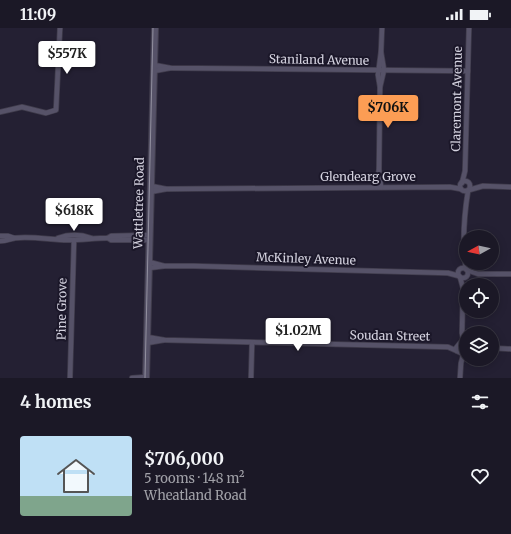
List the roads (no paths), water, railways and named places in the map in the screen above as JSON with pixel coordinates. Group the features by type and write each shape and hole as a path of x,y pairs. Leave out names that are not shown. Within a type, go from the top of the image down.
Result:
{"main road":[{"name":"Wattletree Road","path":"146,378 155,28"}],"street":[{"path":"0,112 22,108 46,113 54,111 58,106 60,28"},
{"path":"381,187 379,170 380,87 378,70 381,52 382,28"},
{"name":"Claremont Avenue","path":"469,28 466,171 469,190"},
{"path":"380,87 384,70 381,52"},
{"name":"Staniland Avenue","path":"154,68 468,71"},
{"path":"376,187 379,170"},
{"name":"Claremont Avenue","path":"461,190 466,171"},
{"name":"Glendearg Grove","path":"450,187 462,183 468,183"},
{"path":"468,183 482,186 511,187"},
{"path":"464,230 465,201 469,190 482,186"},
{"name":"Glendearg Grove","path":"151,189 450,187 461,190 469,190"},
{"path":"461,190 465,201"},
{"path":"58,238 71,235 82,235 91,238"},
{"path":"0,244 2,236 14,238 58,238 74,240 108,238 111,236 150,238"},
{"path":"0,241 14,238"},
{"name":"Pine Grove","path":"70,378 74,240"},
{"name":"McKinley Avenue","path":"149,265 448,273 460,270"},
{"path":"460,270 460,277"},
{"path":"478,274 467,270 466,277 478,274 511,274"},
{"name":"McKinley Avenue","path":"448,273 460,277 466,277"},
{"name":"Soudan Street","path":"147,340 448,347 458,344"},
{"path":"251,378 252,343"},
{"path":"458,344 456,348 459,356"},
{"name":"Soudan Street","path":"448,347 458,352"},
{"path":"499,348 511,349"},
{"path":"460,378 461,366"},
{"path":"132,378 146,378"}],"tram line":[{"path":"145,378 153,28"}]}
